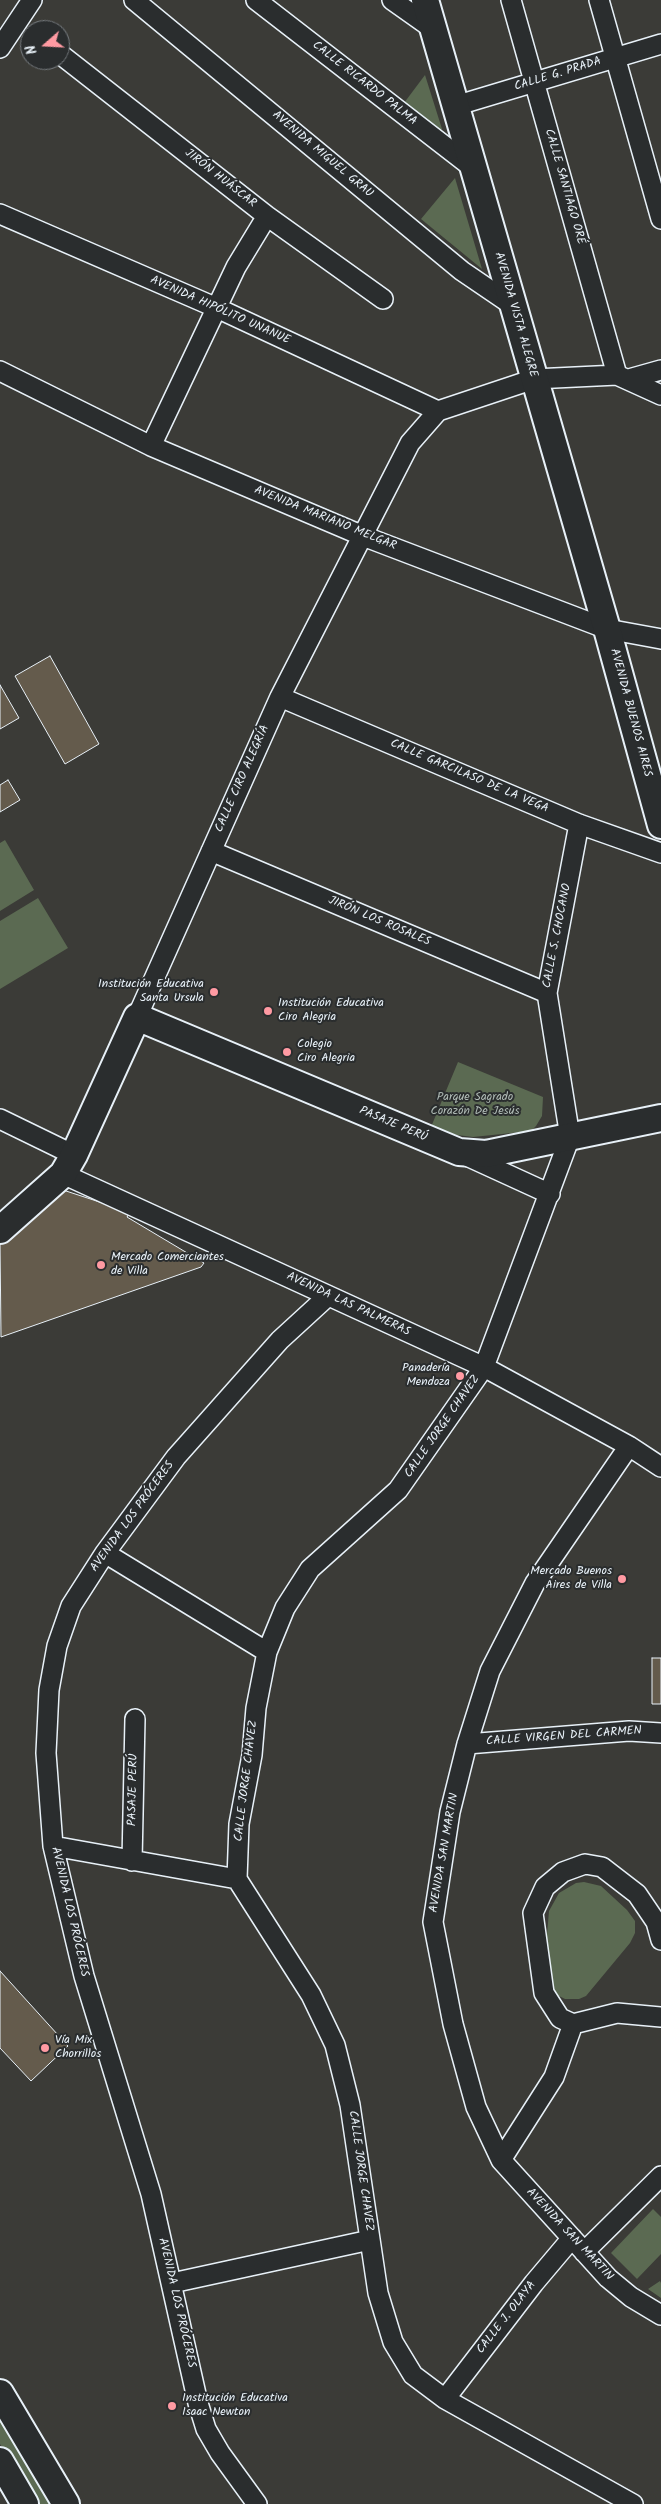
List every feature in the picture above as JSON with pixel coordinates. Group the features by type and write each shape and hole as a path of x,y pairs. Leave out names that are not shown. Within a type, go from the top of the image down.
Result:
{"street":[{"path":"26,20 32,0"},
{"name":"AVENIDA MIGUEL GRAU","path":"134,0 462,271 512,305"},
{"name":"CALLE RICARDO PALMA","path":"256,0 473,168"},
{"path":"392,0 434,29"},
{"name":"AVENIDA VISTA ALEGRE","path":"425,0 607,629"},
{"name":"CALLE SANTIAGO ORÉ","path":"511,0 623,377"},
{"path":"598,0 661,219"},
{"path":"1,44 20,29"},
{"name":"CALLE G. PRADA","path":"455,106 661,44"},
{"name":"JIRÓN HUÁSCAR","path":"70,62 267,216 384,299"},
{"name":"AVENIDA HIPÓLITO UNANUE","path":"0,214 217,308 438,411"},
{"path":"151,446 236,267 267,216"},
{"path":"438,411 534,379 623,377 661,370"},
{"name":"AVENIDA MARIANO MELGAR","path":"0,371 151,446 363,536 607,629 661,640"},
{"path":"623,377 661,395"},
{"name":"CALLE CIRO ALEGRÍA","path":"0,1230 69,1165 280,697 410,443 438,411"},
{"name":"AVENIDA BUENOS AIRES","path":"607,629 661,825"},
{"name":"CALLE GARCILASO DE LA VEGA","path":"280,697 579,824 661,853"},
{"name":"CALLE S. CHOCANO","path":"570,1137 547,993 579,824"},
{"name":"JIRÓN LOS ROSALES","path":"211,852 547,993"},
{"name":"PASAJE PERÚ","path":"137,1017 458,1152 486,1154 661,1118"},
{"name":"AVENIDA LAS PALMERAS","path":"0,1119 69,1165 328,1296 484,1367 629,1446 661,1467"},
{"name":"CALLE JORGE CHAVEZ","path":"570,1137 484,1367 442,1431 398,1490 310,1569 285,1608 267,1652 256,1708 252,1755 239,1824 237,1879 311,1995 335,2045 350,2105 378,2294 393,2342 413,2375 445,2399 633,2504"},
{"path":"458,1152 550,1194"},
{"name":"AVENIDA LOS PRÓCERES","path":"257,2504 220,2453 206,2429 198,2403 151,2194 84,1976 53,1846 46,1753 49,1690 57,1646 71,1606 105,1553 176,1457 280,1340 328,1296"},
{"name":"AVENIDA SAN MARTIN","path":"629,1446 535,1583 490,1671 466,1744 450,1812 433,1922 454,2024 476,2107 501,2160 608,2278 631,2297 661,2315"},
{"path":"105,1553 267,1652"},
{"name":"PASAJE PERÚ","path":"132,1860 135,1719"},
{"name":"CALLE VIRGEN DEL CARMEN","path":"466,1744 629,1730 661,1733"},
{"path":"53,1846 237,1879"},
{"path":"661,1940 656,1922 638,1894 602,1867 585,1864 563,1872 546,1887 533,1913 544,1993 560,2018 573,2024 617,2013 661,2017"},
{"path":"501,2160 554,2077 573,2024"},
{"name":"CALLE J. OLAYA","path":"445,2399 534,2283 661,2176"},
{"path":"172,2282 370,2240"},
{"path":"0,2393 66,2504"},
{"path":"0,2461 25,2504"}],"green space":[{"path":"425,75 442,129 440,132 404,103"},
{"path":"455,178 482,269 421,219"},
{"path":"5,840 34,890 0,911 0,843"},
{"path":"38,898 68,948 0,989 0,921"},
{"name":"Parque Sagrado Corazón De Jesús","path":"458,1062 543,1097 542,1116 536,1126 531,1131 473,1137 457,1135 431,1127"},
{"path":"584,1882 601,1886 627,1910 635,1921 635,1933 630,1943 586,1996 579,1999 565,1999 551,1992 544,1970 549,1911 559,1893 576,1883"},
{"path":"653,2209 661,2217 661,2254 637,2279 611,2253"},
{"path":"660,2281 661,2283 661,2298 648,2289"},
{"path":"0,2415 53,2504 35,2504 0,2444"}],"building":[{"path":"50,656 99,744 65,764 15,676"},
{"path":"0,685 19,718 0,729"},
{"path":"8,780 20,800 0,812 0,785"},
{"name":"Mercado Comerciantes de Villa","path":"60,1189 130,1212 127,1217 204,1263 201,1267 1,1337 0,1243"},
{"path":"652,1658 661,1658 661,1704 652,1704"},
{"path":"0,1971 68,2046 31,2081 0,2048"}],"place":[{"name":"Institución Educativa Santa Ursula","path":"214,992"},
{"name":"Institución Educativa Ciro Alegria","path":"268,1011"},
{"name":"Colegio Ciro Alegria","path":"287,1052"},
{"name":"Mercado Comerciantes de Villa","path":"101,1265"},
{"name":"Panadería Mendoza","path":"460,1376"},
{"name":"Mercado Buenos Aires de Villa","path":"622,1579"},
{"name":"Vía Mix Chorrillos","path":"45,2048"},
{"name":"Institución Educativa Isaac Newton","path":"172,2406"}]}
